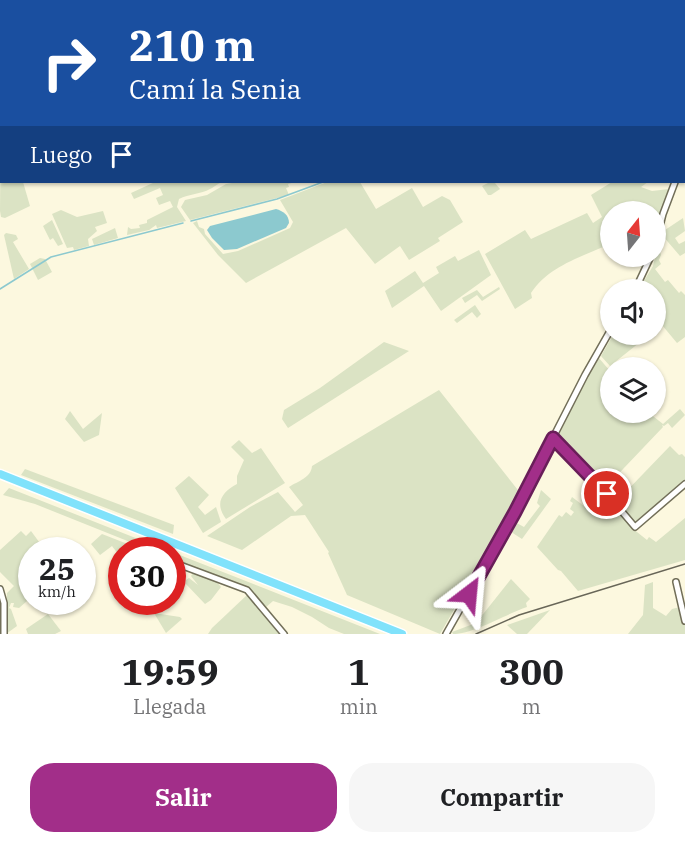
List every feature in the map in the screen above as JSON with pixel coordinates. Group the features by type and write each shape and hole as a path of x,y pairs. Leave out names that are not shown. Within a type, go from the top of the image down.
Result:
{"highway":[{"path":"0,474 402,634"}],"street":[{"path":"666,206 675,183"},
{"path":"446,634 515,512 602,345"},
{"path":"553,438 635,527 685,484"},
{"path":"186,567 242,587 284,634"},
{"path":"676,582 685,621"},
{"path":"0,589 4,603 4,634"}],"green space":[{"path":"0,183 23,183 30,206 5,218 1,217"},
{"path":"153,183 222,183 206,191 179,199 177,207 186,221 157,228 156,225 149,230 127,235 128,227 140,228 139,225 147,223 147,220 173,207 170,201 159,205 156,198 163,195 160,188 134,199 131,193"},
{"path":"292,183 286,188 289,195 190,220 181,207 185,200 207,195 226,184"},
{"path":"324,183 361,183 376,209 412,188 423,207 442,196 450,200 463,222 438,238 440,241 409,260 400,246 375,264 346,228 246,283 218,255 193,223 197,221 199,227 204,229 205,234 223,254 238,251 290,228 293,222 280,200"},
{"path":"495,183 500,189 488,195 482,186"},
{"path":"610,183 647,183 641,187 652,191 669,189 665,201 600,201 600,213 591,195"},
{"path":"61,210 77,217 103,211 107,223 95,227 97,231 88,239 89,246 74,250 73,247 67,248 52,214"},
{"path":"587,213 593,223 600,218 600,248 556,269 538,284 531,293 532,298 515,309 485,254 525,230 531,239"},
{"path":"683,218 685,231 675,238 679,244 685,241 685,253 680,256 666,240 666,229"},
{"path":"52,220 63,244 58,246 53,238 50,240 43,226"},
{"path":"115,228 118,238 94,245 92,239"},
{"path":"6,233 16,235 18,239 13,242 29,269 14,279 4,235"},
{"path":"479,250 491,275 441,311 424,286 392,308 385,291 415,271 423,283 439,273 436,267 455,256 458,261"},
{"path":"40,258 45,259 52,272 38,280 30,264"},
{"path":"652,267 657,267 655,269 663,279 645,279"},
{"path":"668,280 679,293 681,291 685,295 685,337 677,343 666,330 666,281"},
{"path":"499,287 500,289 482,301 477,295 465,303 462,298 477,290 483,297"},
{"path":"475,305 481,314 477,318 472,312 457,323 454,320"},
{"path":"384,342 409,351 288,428 282,419 284,410 320,388"},
{"path":"607,345 636,345 621,357 601,356"},
{"path":"598,357 600,359 600,423 663,424 680,409 685,415 672,428 668,423 662,425 663,427 604,489 557,439"},
{"path":"439,390 521,494 440,634 347,595 329,552 305,515 291,516 242,550 207,536 250,507 278,492 295,512 303,505 289,487 307,476 312,466"},
{"path":"70,411 83,429 102,413 99,435 84,442 65,419"},
{"path":"239,440 252,453 261,448 285,483 226,519 220,503 224,494 237,484 237,476 244,460 231,447"},
{"path":"670,446 679,455 682,454 685,457 685,482 636,525 616,502"},
{"path":"25,469 174,525 173,534 21,475"},
{"path":"189,476 209,495 198,507 205,515 216,507 221,522 203,533 175,488"},
{"path":"592,481 632,528 647,540 649,537 656,542 685,518 685,560 578,591 537,547 559,515 562,517 566,512 571,516 574,512 570,509 573,503 570,501 572,497 588,509 596,499 586,490"},
{"path":"9,488 133,537 118,537 35,504 3,495"},
{"path":"541,490 551,499 522,539 508,530 513,521 524,527 540,506 537,503"},
{"path":"21,531 26,536 31,531 35,537 18,537 18,608 13,607 14,603 11,603 9,608 17,626 6,634 7,593 14,586 0,572 0,550"},
{"path":"102,534 110,537 108,549 100,555 96,550 96,539"},
{"path":"186,558 380,634 344,634 292,607 273,601 265,608 242,585 186,564"},
{"path":"193,573 216,581 221,587 205,604 186,584 189,578 198,585 191,576"},
{"path":"511,579 530,599 526,603 527,607 480,627 453,634 452,632 476,623"},
{"path":"653,582 653,608 666,616 672,609 680,607 685,634 628,634 643,615 645,585"},
{"path":"247,595 281,634 208,634 212,628"},
{"path":"550,610 527,634 517,634 507,625"},
{"path":"49,615 61,631 55,634 28,634 26,629"},
{"path":"155,615 182,619 166,633"}],"water":[{"path":"276,209 287,216 289,223 286,228 237,249 224,250 207,230 210,226"}],"waterway":[{"path":"191,221 277,199 320,183"},
{"path":"0,289 51,257 183,223"}],"tram line":[{"path":"476,634 519,615 685,564"}],"route":[{"path":"469,594 553,438 607,494"}]}
